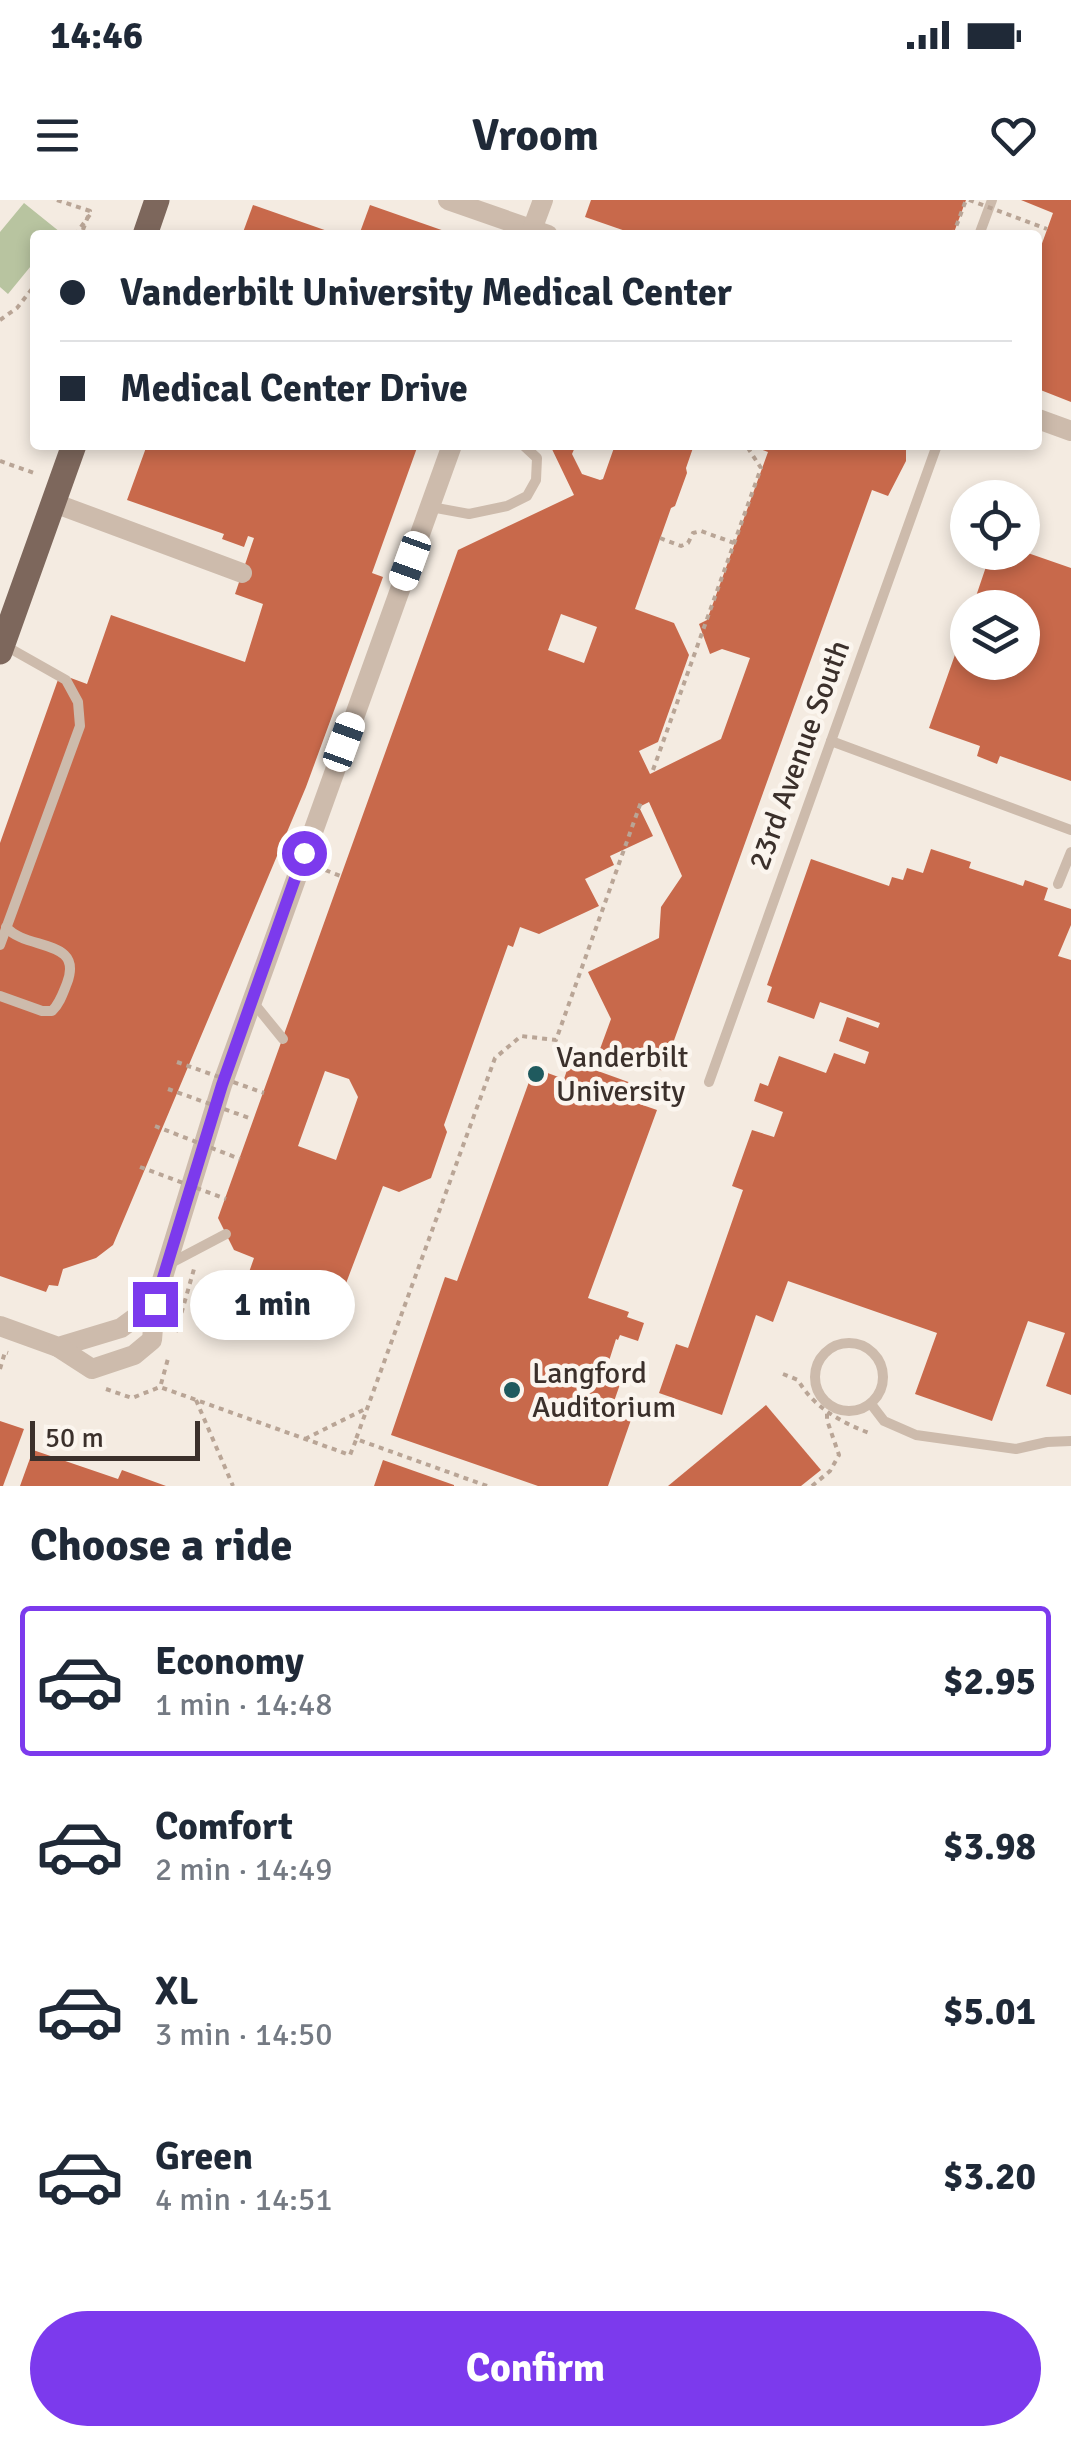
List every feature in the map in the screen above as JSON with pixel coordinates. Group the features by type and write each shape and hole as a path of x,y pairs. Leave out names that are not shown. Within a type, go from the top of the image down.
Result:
{"main road":[{"path":"147,230 157,200"},
{"path":"1,648 72,450"}],"street":[{"path":"448,200 529,230"},
{"path":"538,230 543,200"},
{"path":"1042,420 1071,431"},
{"path":"0,1326 58,1348 92,1368 134,1355 152,1340 155,1304 222,1085 450,450"},
{"path":"54,503 242,572"},
{"path":"58,1348 122,1328 155,1304"}],"lane":[{"path":"980,230 992,200"},
{"path":"430,506 468,514 507,506 528,496 536,480 537,458 528,450"},
{"name":"23rd Avenue South","path":"709,1082 935,450"},
{"path":"0,945 80,726 78,702 66,680 1,648"},
{"path":"831,741 1071,830"},
{"path":"1058,884 1071,852"},
{"path":"0,996 42,1012 52,1011 59,1004 71,971 71,961 64,953 16,936 6,927"},
{"path":"252,1001 284,1039"},
{"path":"168,1264 226,1234"},
{"path":"842,1343 865,1346 874,1353 884,1374 879,1396 871,1404 861,1410 838,1410 820,1397 814,1375 823,1354 842,1343"},
{"path":"871,1404 884,1421 916,1435 1016,1449 1071,1441"}],"path":[{"path":"57,200 90,211 80,230"},
{"path":"955,230 968,200 1048,229"},
{"path":"81,230 92,212"},
{"path":"0,320 17,308 30,291"},
{"path":"653,770 761,468 749,450"},
{"path":"0,461 34,473"},
{"path":"660,538 681,546 688,543 693,533 701,531 734,543"},
{"path":"96,1385 132,1398 160,1387 350,1455 496,1058 520,1036 556,1040 642,802"},
{"path":"279,852 343,877"},
{"path":"178,1062 264,1093"},
{"path":"168,1089 252,1120"},
{"path":"155,1126 240,1159"},
{"path":"140,1168 226,1199"},
{"path":"174,1336 194,1269"},
{"path":"0,1369 5,1352 24,1359"},
{"path":"160,1387 170,1353"},
{"path":"783,1374 798,1380 808,1398 848,1425 884,1438"},
{"path":"196,1400 234,1486"},
{"path":"305,1439 367,1408"},
{"path":"812,1486 840,1455 827,1411"},
{"path":"356,1439 487,1486"}],"green space":[{"path":"24,203 58,230 30,230 30,267 8,294 0,287 0,232"}],"building":[{"path":"591,200 966,200 955,230 623,230 585,217"},
{"path":"1021,200 1071,200 1071,402 1042,391 1042,243 1053,213"},
{"path":"253,205 325,230 244,230"},
{"path":"370,205 442,230 361,230"},
{"path":"145,450 416,450 372,573 383,577 306,787 113,1245 96,1258 63,1269 58,1286 49,1285 46,1292 0,1276 0,843 60,674 87,684 111,615 245,662 263,604 235,594 254,538 248,536 244,547 222,539 224,534 127,500"},
{"path":"552,450 574,450 582,474 600,480 613,450 692,450 635,609 674,623 689,655 658,742 639,751 650,774 721,739 750,658 722,649 710,654 699,624 707,620 768,452 763,450 906,450 906,461 888,496 872,490 663,1071 600,1049 611,1019 588,972 659,938 661,907 682,876 649,802 639,807 653,836 610,856 614,865 585,879 599,906 539,934 520,927 513,947 508,945 444,1125 447,1132 431,1178 399,1192 383,1186 337,1307 307,1320 241,1295 254,1258 234,1250 218,1218 458,550 574,495","holes":["561,614 597,627 584,663 548,650","325,1071 349,1079 358,1097 336,1160 298,1146"]},
{"path":"1040,557 1071,568 1071,781 1000,756 997,764 977,756 980,746 929,728 950,669 950,680 1040,680 1040,590 978,590 985,570 1040,570"},
{"path":"931,849 971,862 969,868 1023,886 1025,880 1048,888 1044,900 1071,909 1071,925 1058,956 1071,960 1071,1395 1046,1386 1065,1333 1028,1321 992,1421 915,1394 937,1333 788,1281 773,1322 756,1315 722,1415 659,1393 676,1344 688,1348 743,1190 732,1186 752,1130 774,1137 783,1112 754,1101 760,1083 768,1086 779,1056 826,1073 834,1053 865,1064 869,1052 839,1041 847,1017 878,1028 880,1023 820,1002 814,1019 767,1002 772,987 767,985 811,859 889,886 892,877 903,880 907,868 923,873"},
{"path":"570,1061 634,1084 628,1100 657,1110 588,1298 629,1312 627,1317 644,1323 638,1341 620,1335 616,1339 608,1364 625,1370 611,1410 632,1417 608,1486 538,1486 391,1435 445,1277 457,1281 534,1068 564,1079"},
{"path":"766,1405 821,1470 801,1486 668,1486"},
{"path":"0,1421 24,1429 3,1486 0,1486"},
{"path":"33,1450 118,1479 122,1470 166,1486 20,1486"},
{"path":"383,1460 454,1485 454,1486 374,1486"}],"place":[{"name":"Vanderbilt University","path":"536,1074"},
{"name":"Langford Auditorium","path":"512,1390"}],"route":[{"path":"155,1304 222,1085 304,853"}]}
